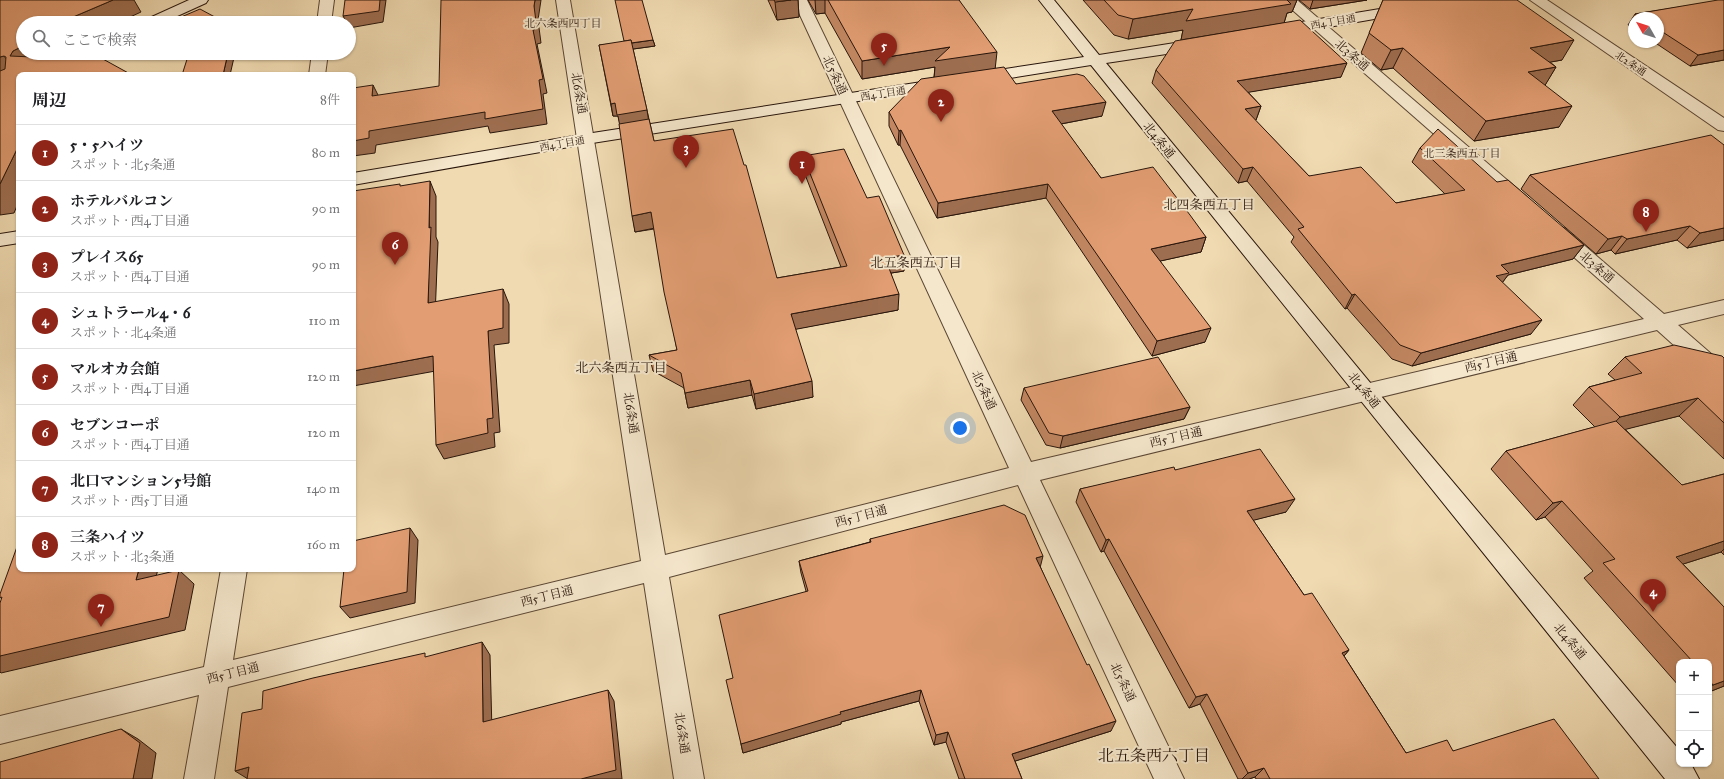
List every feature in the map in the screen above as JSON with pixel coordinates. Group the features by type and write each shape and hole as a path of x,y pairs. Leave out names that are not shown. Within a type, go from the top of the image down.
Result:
{"street":[{"path":"166,16 201,0"},
{"path":"325,16 327,0"},
{"name":"北6条通","path":"563,0 689,779"},
{"name":"北5条通","path":"800,0 1023,474 1169,779"},
{"name":"北4条通","path":"1046,0 1094,61 1365,392 1684,779"},
{"name":"北3条通","path":"1288,0 1724,376"},
{"name":"西4丁目通","path":"1259,34 1460,0"},
{"name":"北2条通","path":"1537,0 1724,126"},
{"name":"西4丁目通","path":"356,178 586,139 1094,61 1213,41"},
{"path":"317,72 319,60"},
{"path":"0,240 16,237"},
{"name":"西5丁目通","path":"0,730 656,569 1023,474 1724,307"},
{"path":"199,779 214,678 233,572"}],"building":[{"path":"0,0 113,0 75,16 16,16 16,50 10,56 16,56 16,60 105,60 127,72 16,72 16,151 0,184 0,71 5,69 6,57 0,57"},
{"path":"345,0 380,0 379,11 343,16"},
{"path":"441,0 535,0 534,6 537,29 533,30 543,79 539,80 543,109 485,119 485,112 369,131 369,138 356,140 356,88 373,85 372,96 439,86"},
{"path":"615,0 642,0 653,40 631,43 631,40 624,41"},
{"path":"774,0 791,0 775,2"},
{"path":"828,0 959,0 997,52 935,61 950,47 862,61"},
{"path":"1104,0 1287,0 1291,4 1186,21 1193,9 1133,19 1118,15"},
{"path":"1383,0 1517,0 1574,40 1530,48 1556,67 1528,72 1572,106 1486,121 1403,48 1391,50 1369,33"},
{"path":"1724,0 1724,50 1698,55 1664,33 1664,12 1647,12"},
{"path":"200,9 213,16 184,16"},
{"path":"1300,20 1347,63 1237,81 1261,106 1245,109 1309,176 1361,167 1396,203 1465,190 1420,148 1438,129 1497,182 1508,180 1584,245 1501,265 1509,273 1496,276 1542,320 1421,353 1400,345 1355,294 1352,295 1298,229 1304,227 1253,167 1243,169 1156,70 1175,41"},
{"path":"631,40 647,110 617,115 615,103 611,104 599,45"},
{"path":"187,60 226,60 224,72 183,72"},
{"path":"1004,67 1016,84 1077,74 1084,76 1106,102 1052,111 1101,178 1153,167 1190,215 1206,237 1151,249 1211,328 1157,341 1048,184 938,203 901,130 899,131 889,112 921,79"},
{"path":"649,119 654,141 733,129 744,165 746,165 777,278 847,266 803,156 844,149 867,198 879,196 904,255 885,258 899,294 791,314 812,381 754,394 750,380 685,393 681,373 649,355 677,350 664,292 651,212 632,216 619,124"},
{"path":"1711,135 1724,145 1724,228 1700,233 1690,226 1627,239 1622,236 1608,239 1530,175"},
{"path":"430,181 429,228 431,227 428,303 503,289 503,328 488,331 493,418 487,419 488,433 436,445 433,356 356,370 356,191 400,184 400,186"},
{"path":"1674,345 1722,356 1724,358 1724,423 1698,398 1620,417 1589,387 1642,373 1625,357"},
{"path":"1158,357 1190,407 1063,436 1049,433 1024,388"},
{"path":"1616,421 1682,485 1724,474 1724,541 1676,557 1724,607 1724,681 1713,685 1712,659 1690,659 1603,563 1615,559 1562,501 1553,503 1506,451"},
{"path":"1260,449 1295,499 1247,511 1304,595 1312,593 1349,650 1342,653 1406,753 1447,740 1453,751 1554,719 1599,779 1270,779 1264,768 1248,773 1207,694 1196,697 1109,539 1106,540 1080,489 1174,467 1175,470"},
{"path":"1004,505 1025,515 1043,556 1036,558 1087,665 1089,664 1116,721 1012,754 1022,779 965,779 948,732 936,735 921,690 840,712 841,714 741,744 726,680 733,678 719,615 808,591 799,561 871,542 870,539"},
{"path":"410,528 407,592 340,607 344,572 356,572 356,540"},
{"path":"16,550 16,572 138,572 136,580 170,572 179,572 169,617 0,656 0,603 2,597 0,598 0,594"},
{"path":"482,642 483,722 608,690 616,770 581,779 247,779 249,767 235,771 242,713 262,709 263,691 313,678 425,653 425,657"},
{"path":"121,729 140,743 133,779 0,779 0,762"}],"place":[{"name":"マルオカ会館","path":"884,66"},
{"name":"ホテルバルコン","path":"941,122"},
{"name":"プレイス65","path":"686,168"},
{"name":"5・5ハイツ","path":"802,184"},
{"name":"三条ハイツ","path":"1646,232"},
{"name":"セブンコーポ","path":"395,265"},
{"name":"シュトラール4・6","path":"1653,612"},
{"name":"北口マンション5号館","path":"101,627"}],"district":[{"name":"北六条西四丁目","path":"563,23"},
{"name":"北三条西五丁目","path":"1462,153"},
{"name":"北四条西五丁目","path":"1209,204"},
{"name":"北五条西五丁目","path":"916,262"},
{"name":"北六条西五丁目","path":"621,367"},
{"name":"北五条西六丁目","path":"1154,755"}]}
